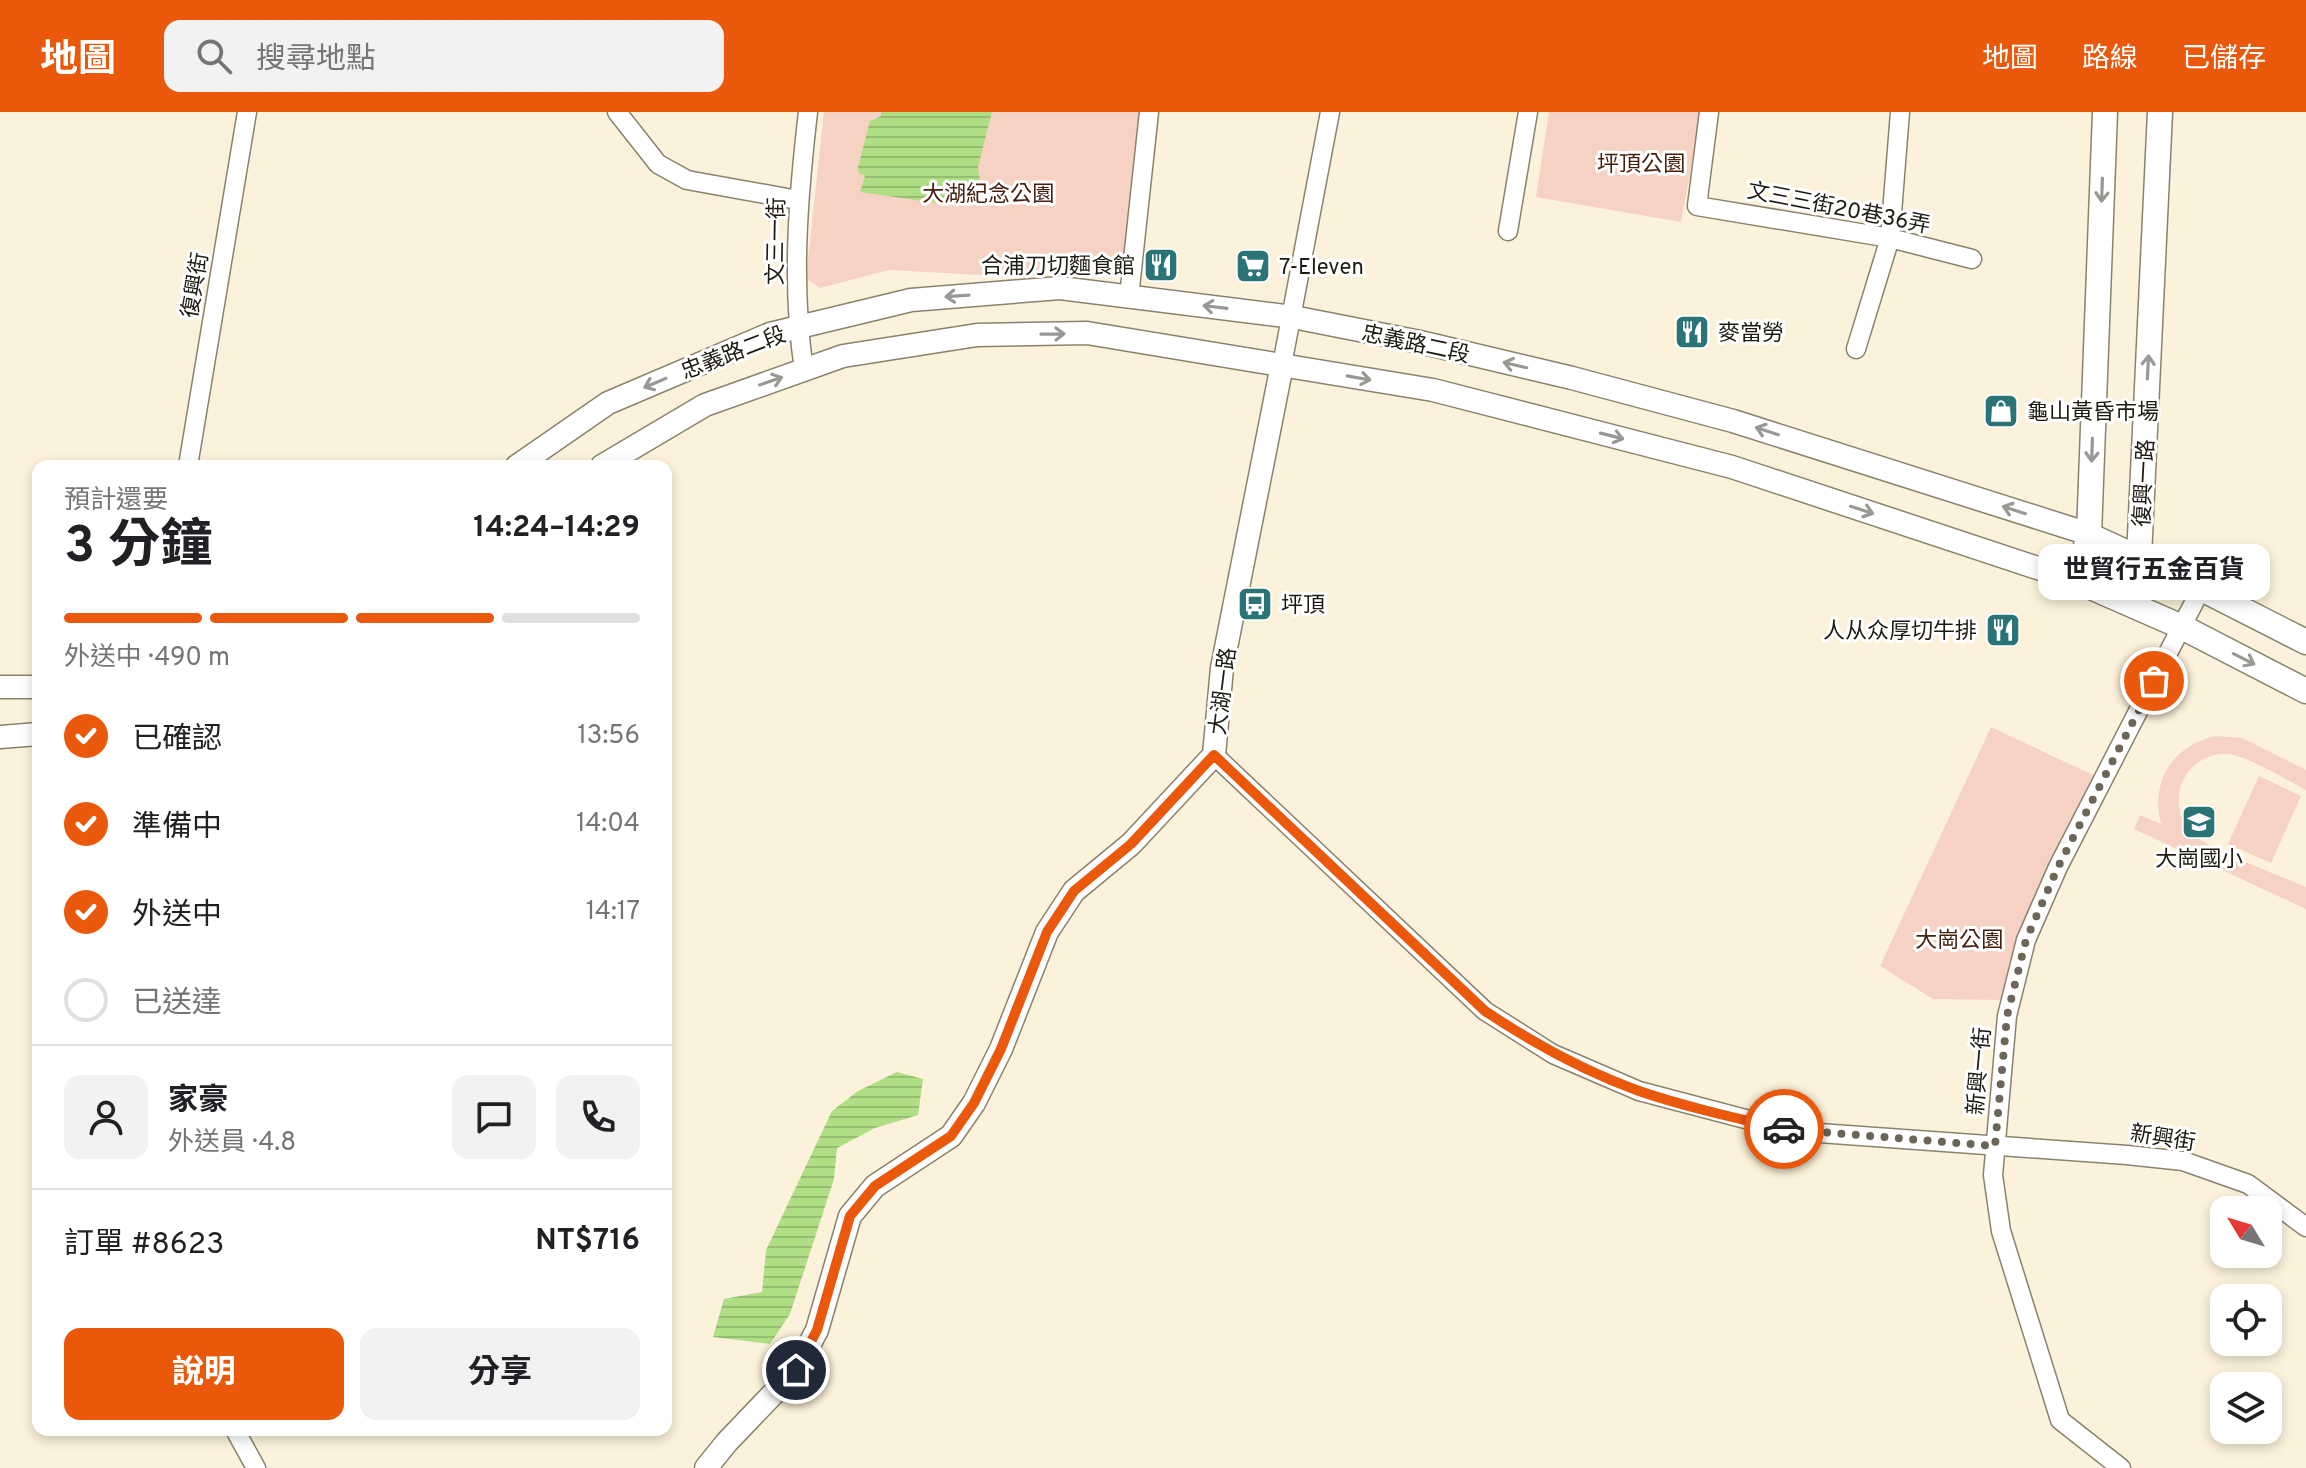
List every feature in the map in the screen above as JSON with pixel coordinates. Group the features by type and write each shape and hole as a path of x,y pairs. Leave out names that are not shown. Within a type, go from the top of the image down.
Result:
{"main road":[{"path":"2077,581 2089,534 2105,112"},
{"name":"復興一路","path":"2077,581 2139,557 2160,112"},
{"name":"忠義路二段","path":"2139,557 2306,642"},
{"name":"忠義路二段","path":"2077,581 2182,627 2306,691"}],"street":[{"name":"復興街","path":"189,460 247,112"},
{"path":"617,112 658,164 687,180 798,200"},
{"name":"文三一街","path":"804,370 798,327 798,200 808,112"},
{"path":"1129,297 1149,112"},
{"name":"大湖一路","path":"1330,112 1293,317 1222,668 1214,755 1485,1011 1553,1054 1639,1091 1791,1131 1995,1146"},
{"path":"1508,231 1528,112"},
{"name":"文三三街20巷36弄","path":"1709,112 1697,206 1890,238 1972,259"},
{"path":"1856,349 1890,238 1900,112"},
{"name":"忠義路二段","path":"526,460 608,403 770,334 911,300 1060,288 1293,317 1541,371 1718,417 2089,534 2139,557"},
{"name":"忠義路二段","path":"612,460 705,405 843,356 977,335 1087,333 1433,390 1732,467 2077,581"},
{"name":"新興一街","path":"2121,1468 2060,1420 2001,1231 1993,1175 1995,1146 2007,1016 2026,940 2058,867 2202,587"},
{"path":"0,687 32,687"},
{"path":"0,737 32,734"},
{"path":"706,1468 796,1370 817,1330 850,1216 875,1186 951,1136 974,1103 1001,1049 1047,932 1074,891 1131,844 1214,755"},
{"name":"新興街","path":"1995,1146 2183,1161 2248,1184 2306,1227"},
{"path":"238,1436 256,1468"}],"green space":[{"name":"大湖紀念公園","path":"824,112 1145,112 1124,262 1113,269 1021,271 1000,276 889,270 820,288 806,278"},
{"name":"坪頂公園","path":"1549,112 1701,112 1681,222 1536,197"},
{"name":"大崗公園","path":"1991,727 2095,776 2005,1000 1933,999 1880,966"},
{"path":"2216,736 2242,738 2306,770 2306,790 2243,758 2217,754 2195,765 2184,778 2179,798 2183,822 2190,832 2210,846 2306,887 2306,909 2134,829 2140,815 2161,824 2159,793 2168,767 2188,748"},
{"path":"2259,776 2301,796 2271,863 2228,844"}],"shaded area":[{"path":"881,112 992,112 978,167 980,182 970,184 936,203 860,192 865,176 859,173 858,167 870,121 881,116"},
{"path":"897,1072 923,1079 918,1115 875,1128 837,1148 834,1179 790,1314 770,1344 713,1337 724,1299 762,1292 766,1250 832,1111 858,1091"}],"way so far":[{"path":"1784,1129 1995,1146 2007,1016 2026,940 2058,867 2154,681"}],"place":[{"name":"合浦刀切麵食館","path":"1161,265"},
{"name":"7-Eleven","path":"1253,266"},
{"name":"麥當勞","path":"1692,332"},
{"name":"龜山黃昏市場","path":"2001,411"},
{"name":"坪頂","path":"1255,604"},
{"name":"人从众厚切牛排","path":"2003,630"},
{"name":"世貿行五金百貨","path":"2154,681"},
{"name":"大崗國小","path":"2199,822"}],"route":[{"path":"796,1370 817,1330 850,1216 875,1186 951,1136 974,1103 1001,1049 1047,932 1074,891 1131,844 1214,755 1485,1011 1553,1054 1639,1091 1784,1129"}]}
